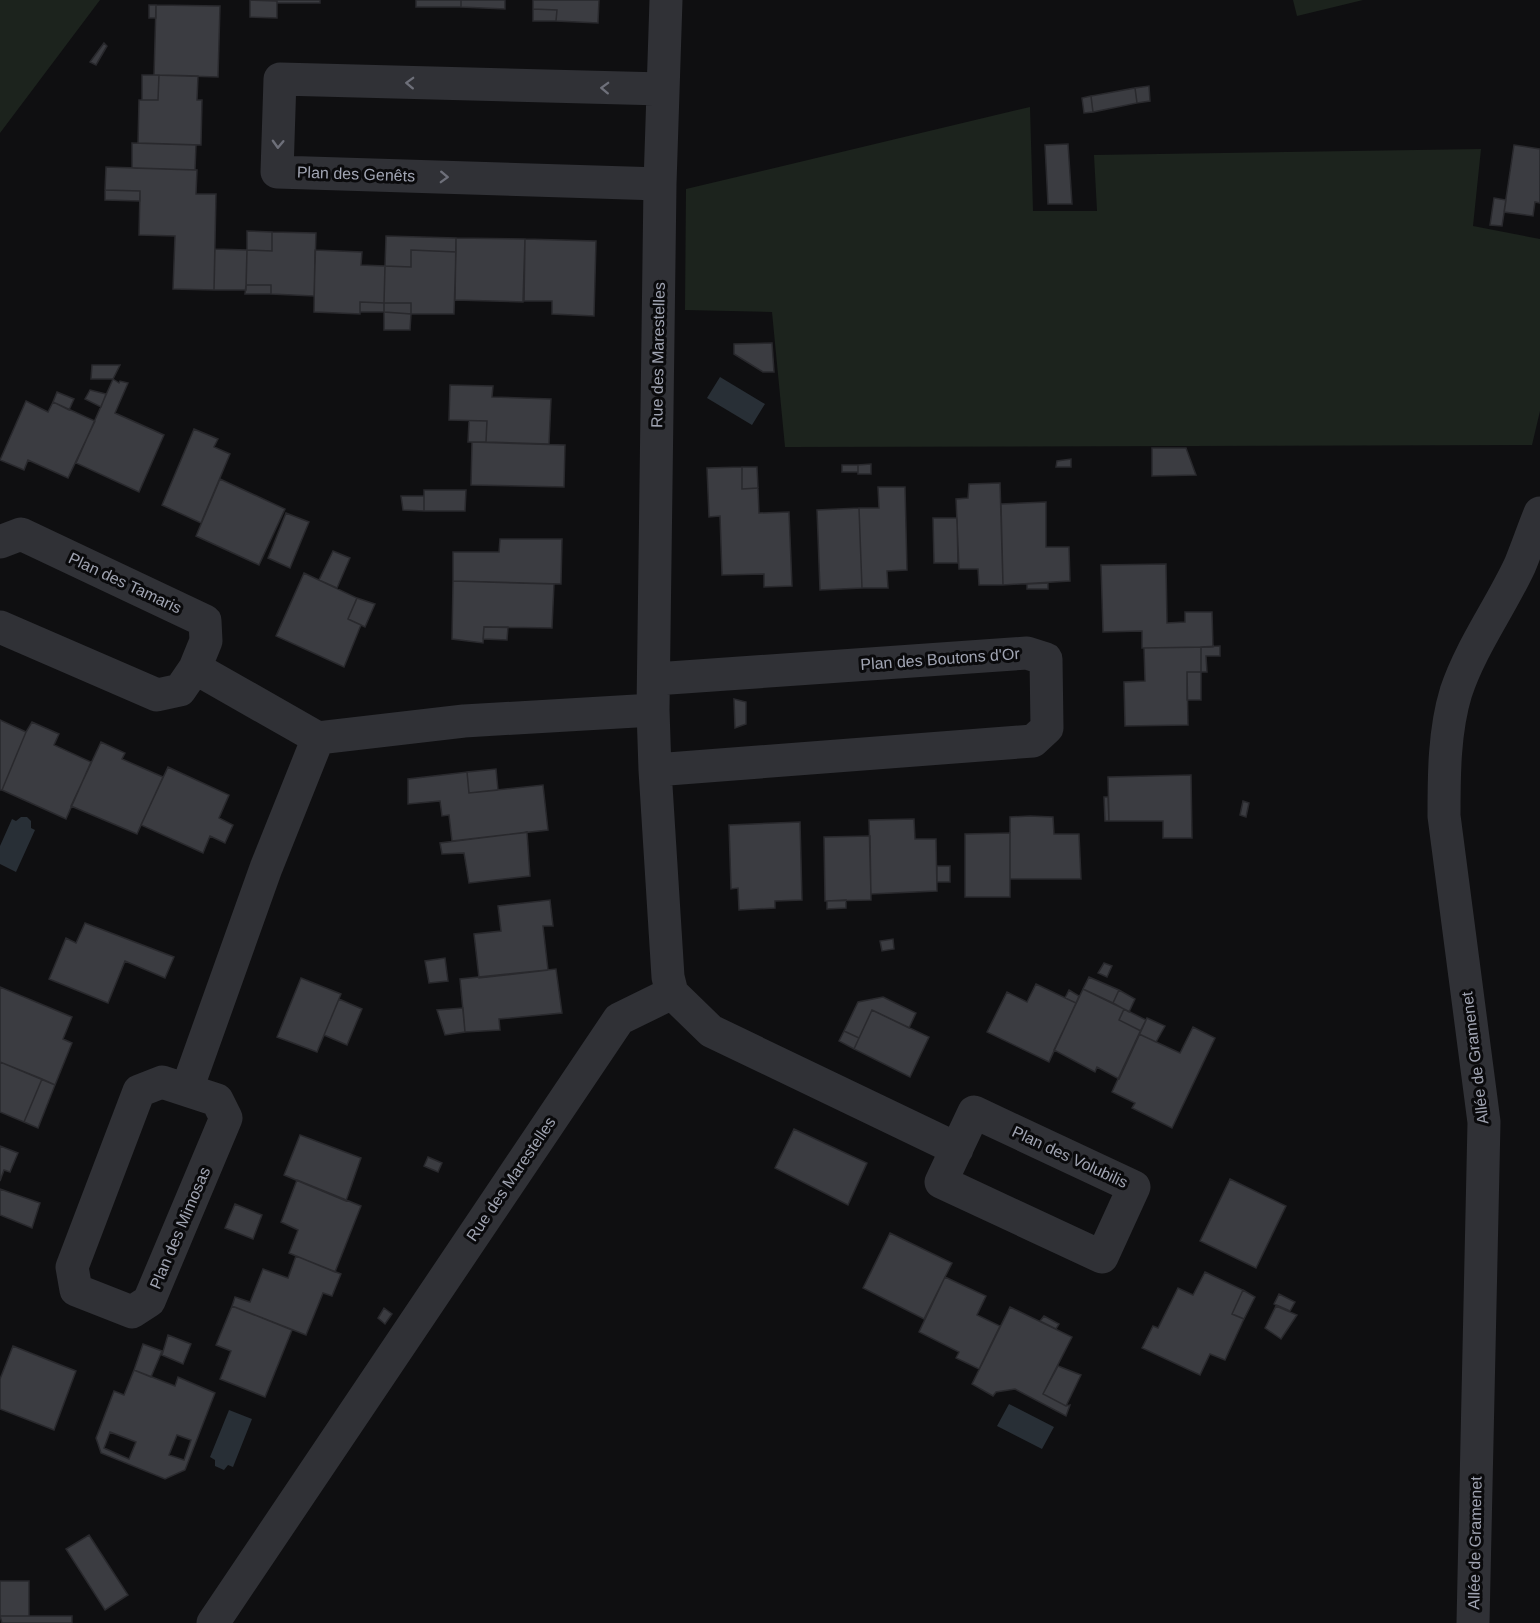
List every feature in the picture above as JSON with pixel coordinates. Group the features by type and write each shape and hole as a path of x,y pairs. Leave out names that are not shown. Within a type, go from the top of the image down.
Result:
{"street":[{"name":"Rue des Marestelles","path":"213,1623 619,1019 672,993 668,976 655,770 654,695 660,184 666,0"},
{"name":"Plan des Genêts","path":"660,184 277,172 280,79 663,90"},
{"name":"Allée de Gramenet","path":"1473,1623 1484,1122 1444,816 1444,777 1449,729 1456,693 1474,650 1520,565 1540,513"},
{"name":"Plan des Tamaris","path":"0,542 21,534 205,621 206,641 195,668 180,690 157,695 0,627"},
{"name":"Plan des Boutons d'Or","path":"654,695 1027,653 1046,658 1047,728 1033,741 655,770"},
{"path":"195,668 318,738 654,695"},
{"path":"187,1089 266,868 318,738"},
{"path":"672,993 711,1031 957,1149"},
{"name":"Plan des Mimosas","path":"162,1082 187,1089 217,1100 226,1118 149,1301 132,1312 76,1290 72,1267 139,1091 162,1082"},
{"name":"Plan des Volubilis","path":"974,1112 1134,1187 1102,1257 941,1182 957,1149 974,1112"}],"shaded area":[{"path":"0,0 100,0 0,133"},
{"path":"1293,0 1363,0 1297,16"},
{"path":"1030,107 1033,211 1097,211 1094,155 1481,149 1473,226 1540,239 1540,411 1532,445 785,447 772,312 685,310 686,189"},
{"path":"720,377 765,404 752,425 707,398"},
{"path":"21,817 27,817 31,821 31,828 35,830 16,872 0,864 0,846 12,819 16,821"},
{"path":"1009,1404 1054,1427 1042,1449 997,1426"},
{"path":"229,1410 252,1419 233,1467 228,1465 224,1470 215,1466 215,1460 210,1457"}],"building":[{"path":"250,0 277,1 277,18 250,17"},
{"path":"257,0 320,0 320,3 277,3 277,1"},
{"path":"416,0 461,0 461,7 416,7"},
{"path":"461,0 505,0 505,9 461,7"},
{"path":"533,0 599,0 598,23 556,21 557,10 533,9"},
{"path":"149,5 156,5 156,18 149,18"},
{"path":"156,5 220,6 218,77 154,75"},
{"path":"533,9 557,10 556,21 533,21"},
{"path":"104,43 107,46 96,65 90,62"},
{"path":"142,75 159,75 158,100 142,100"},
{"path":"159,75 198,76 197,100 202,100 201,145 138,143 139,100 158,100"},
{"path":"1149,86 1150,101 1137,103 1135,88"},
{"path":"1135,88 1137,103 1093,112 1091,96"},
{"path":"1091,96 1093,112 1084,113 1082,98"},
{"path":"132,143 196,145 195,170 132,168"},
{"path":"1068,144 1072,204 1048,204 1045,145"},
{"path":"1514,145 1540,149 1540,203 1535,202 1533,216 1504,212"},
{"path":"106,167 197,170 196,194 216,194 214,290 173,289 175,236 139,235 140,191 105,190"},
{"path":"105,190 140,191 140,201 105,200"},
{"path":"1494,198 1506,200 1502,226 1490,225"},
{"path":"247,231 272,232 272,251 247,250"},
{"path":"272,232 316,233 314,296 271,294 271,285 246,285 247,250 272,251"},
{"path":"386,236 456,238 456,252 411,250 411,267 385,266"},
{"path":"456,238 525,239 523,302 455,300"},
{"path":"525,239 596,241 594,316 552,314 552,301 524,301"},
{"path":"215,249 247,250 246,290 214,290"},
{"path":"315,250 362,252 361,265 385,266 384,303 360,302 360,314 314,312"},
{"path":"411,250 456,252 454,314 411,314 411,303 384,303 385,266 411,267"},
{"path":"246,285 271,285 271,294 245,294"},
{"path":"360,302 384,303 384,312 360,312"},
{"path":"384,303 411,303 411,314 384,312"},
{"path":"384,312 411,314 410,330 384,330"},
{"path":"772,343 774,372 763,372 734,354 734,344"},
{"path":"92,365 120,365 113,379 91,379"},
{"path":"113,379 119,383 120,381 128,383 115,413 164,435 139,492 76,463"},
{"path":"450,385 493,386 492,397 551,399 549,444 486,442 487,421 449,420"},
{"path":"90,390 106,394 101,407 85,399"},
{"path":"57,392 74,399 69,410 53,402"},
{"path":"26,401 48,412 53,402 95,421 68,478 28,460 24,470 0,460"},
{"path":"469,421 487,421 486,442 468,442"},
{"path":"194,429 218,439 214,447 230,454 201,523 162,505"},
{"path":"472,442 565,445 564,487 471,485"},
{"path":"1152,448 1186,448 1196,475 1152,476"},
{"path":"1071,459 1071,467 1056,467 1057,461"},
{"path":"871,464 871,474 858,474 858,465"},
{"path":"842,465 858,465 858,472 842,472"},
{"path":"742,467 742,489 758,488 759,513 789,512 792,586 764,587 764,574 722,575 720,516 709,517 707,468"},
{"path":"742,467 757,467 758,488 742,489"},
{"path":"220,479 285,509 259,565 196,536"},
{"path":"1000,483 1003,585 979,585 978,569 959,569 956,499 968,498 969,484"},
{"path":"878,487 905,487 907,570 887,571 888,588 862,588 859,508 879,508"},
{"path":"424,490 466,490 465,511 424,511"},
{"path":"401,496 424,496 424,511 403,510"},
{"path":"1046,502 1046,547 1069,547 1070,581 1003,585 1001,504"},
{"path":"859,508 862,588 820,590 817,510"},
{"path":"286,513 309,522 290,568 268,558"},
{"path":"933,518 957,518 958,563 934,563"},
{"path":"500,539 562,539 561,584 453,581 453,552 499,552"},
{"path":"333,551 350,558 337,588 319,580"},
{"path":"1166,564 1167,623 1185,622 1185,612 1212,612 1213,647 1142,648 1142,631 1103,632 1101,565"},
{"path":"304,573 357,598 348,619 361,625 344,667 276,636"},
{"path":"453,581 554,584 552,628 484,627 483,643 452,639"},
{"path":"1048,583 1048,589 1027,589 1027,584"},
{"path":"357,598 375,604 365,627 348,619"},
{"path":"484,627 508,627 507,640 483,639"},
{"path":"1220,646 1220,656 1206,656 1207,672 1201,672 1201,647"},
{"path":"1201,647 1201,672 1187,672 1188,725 1125,726 1124,682 1145,681 1144,648"},
{"path":"1187,672 1201,672 1201,700 1187,700"},
{"path":"734,699 746,702 746,724 735,728"},
{"path":"0,720 26,732 2,790 0,790"},
{"path":"32,722 59,734 54,745 91,762 66,819 2,790"},
{"path":"101,742 125,753 122,759 163,777 137,834 71,806"},
{"path":"168,767 229,795 219,818 233,825 225,843 210,836 203,853 141,825"},
{"path":"496,769 498,790 469,793 467,772"},
{"path":"467,772 469,793 543,785 548,830 452,841 449,815 442,816 440,801 408,804 408,779"},
{"path":"1191,775 1192,838 1163,838 1163,821 1109,821 1108,777"},
{"path":"1104,797 1108,797 1109,821 1105,821"},
{"path":"1243,801 1249,803 1246,817 1240,815"},
{"path":"1010,817 1053,817 1054,834 1079,834 1081,879 1010,879"},
{"path":"914,819 915,839 936,839 937,891 871,894 869,820"},
{"path":"800,822 802,900 775,901 775,908 739,910 738,888 731,889 729,825"},
{"path":"527,832 530,876 469,883 464,853 442,854 440,843"},
{"path":"1010,833 1010,897 965,897 965,834"},
{"path":"870,836 871,900 825,901 824,837"},
{"path":"937,866 950,866 950,882 937,882"},
{"path":"550,900 553,926 543,926 548,970 479,978 474,934 501,931 498,906"},
{"path":"846,900 846,908 827,909 827,901"},
{"path":"85,923 174,957 165,978 125,961 108,1003 49,979 66,938 76,943"},
{"path":"893,939 894,949 882,951 880,941"},
{"path":"445,958 448,981 429,983 425,961"},
{"path":"1104,963 1112,966 1107,977 1098,973"},
{"path":"556,969 562,1013 499,1019 500,1030 465,1032 460,979"},
{"path":"1089,977 1119,990 1113,1003 1083,989"},
{"path":"301,978 341,994 317,1052 277,1037"},
{"path":"1036,984 1076,1003 1049,1062 987,1032 1007,992 1027,1002"},
{"path":"0,987 72,1017 63,1039 72,1043 55,1085 0,1062"},
{"path":"1083,989 1124,1009 1119,1020 1141,1031 1119,1079 1097,1067 1095,1072 1054,1050"},
{"path":"1069,990 1079,996 1076,1003 1065,998"},
{"path":"1119,990 1135,999 1129,1012 1113,1003"},
{"path":"883,997 916,1013 909,1028 872,1010 859,1038 844,1031 858,1002"},
{"path":"339,999 362,1009 347,1045 324,1035"},
{"path":"463,1008 465,1032 445,1035 437,1010"},
{"path":"1124,1009 1146,1020 1141,1031 1119,1020"},
{"path":"872,1010 929,1037 910,1077 854,1049"},
{"path":"1147,1018 1165,1026 1156,1042 1139,1034"},
{"path":"1193,1027 1215,1038 1172,1128 1132,1108 1135,1103 1112,1092 1139,1034 1180,1053"},
{"path":"844,1031 859,1038 854,1049 839,1041"},
{"path":"0,1062 42,1079 24,1122 0,1112"},
{"path":"42,1079 55,1085 38,1128 24,1122"},
{"path":"794,1129 867,1163 848,1205 775,1168"},
{"path":"300,1135 361,1158 346,1201 284,1175"},
{"path":"0,1146 18,1153 10,1172 4,1170 0,1181"},
{"path":"428,1157 442,1163 438,1172 424,1166"},
{"path":"1230,1179 1286,1206 1256,1268 1200,1241"},
{"path":"297,1180 361,1206 335,1272 289,1253 298,1230 281,1222"},
{"path":"0,1189 40,1203 32,1228 0,1215"},
{"path":"235,1204 262,1215 253,1239 225,1228"},
{"path":"890,1233 952,1263 924,1319 863,1288"},
{"path":"296,1256 341,1274 332,1296 323,1293 306,1335 232,1306 235,1297 250,1302 263,1269 288,1278"},
{"path":"1205,1272 1243,1290 1232,1314 1244,1319 1225,1360 1210,1354 1200,1375 1142,1348 1153,1326 1158,1328 1178,1288 1193,1295"},
{"path":"945,1277 986,1296 977,1315 1000,1326 979,1369 956,1358 959,1352 919,1332"},
{"path":"1243,1290 1255,1297 1244,1319 1232,1314"},
{"path":"1279,1294 1295,1302 1290,1311 1274,1304"},
{"path":"232,1306 292,1330 265,1397 220,1379 231,1351 216,1345"},
{"path":"1276,1306 1297,1315 1281,1339 1265,1328"},
{"path":"1010,1307 1072,1337 1043,1394 1066,1406 1070,1405 1066,1416 1015,1389 996,1392 993,1396 972,1384"},
{"path":"384,1308 392,1314 385,1324 378,1318"},
{"path":"1044,1316 1059,1324 1056,1329 1040,1321"},
{"path":"168,1335 191,1344 183,1364 162,1355"},
{"path":"143,1344 162,1351 151,1377 134,1370"},
{"path":"13,1346 76,1371 54,1430 0,1409 0,1379"},
{"path":"1058,1366 1081,1375 1066,1406 1043,1394"},
{"path":"134,1370 175,1386 178,1377 215,1393 185,1470 165,1479 101,1453 96,1438 114,1391 124,1395","holes":["110,1432 136,1442 129,1459 104,1448","177,1435 191,1440 184,1460 169,1455"]},
{"path":"89,1535 128,1595 105,1610 66,1549"},
{"path":"0,1581 29,1581 29,1616 0,1616"},
{"path":"0,1616 72,1616 72,1623 2,1623"}]}
